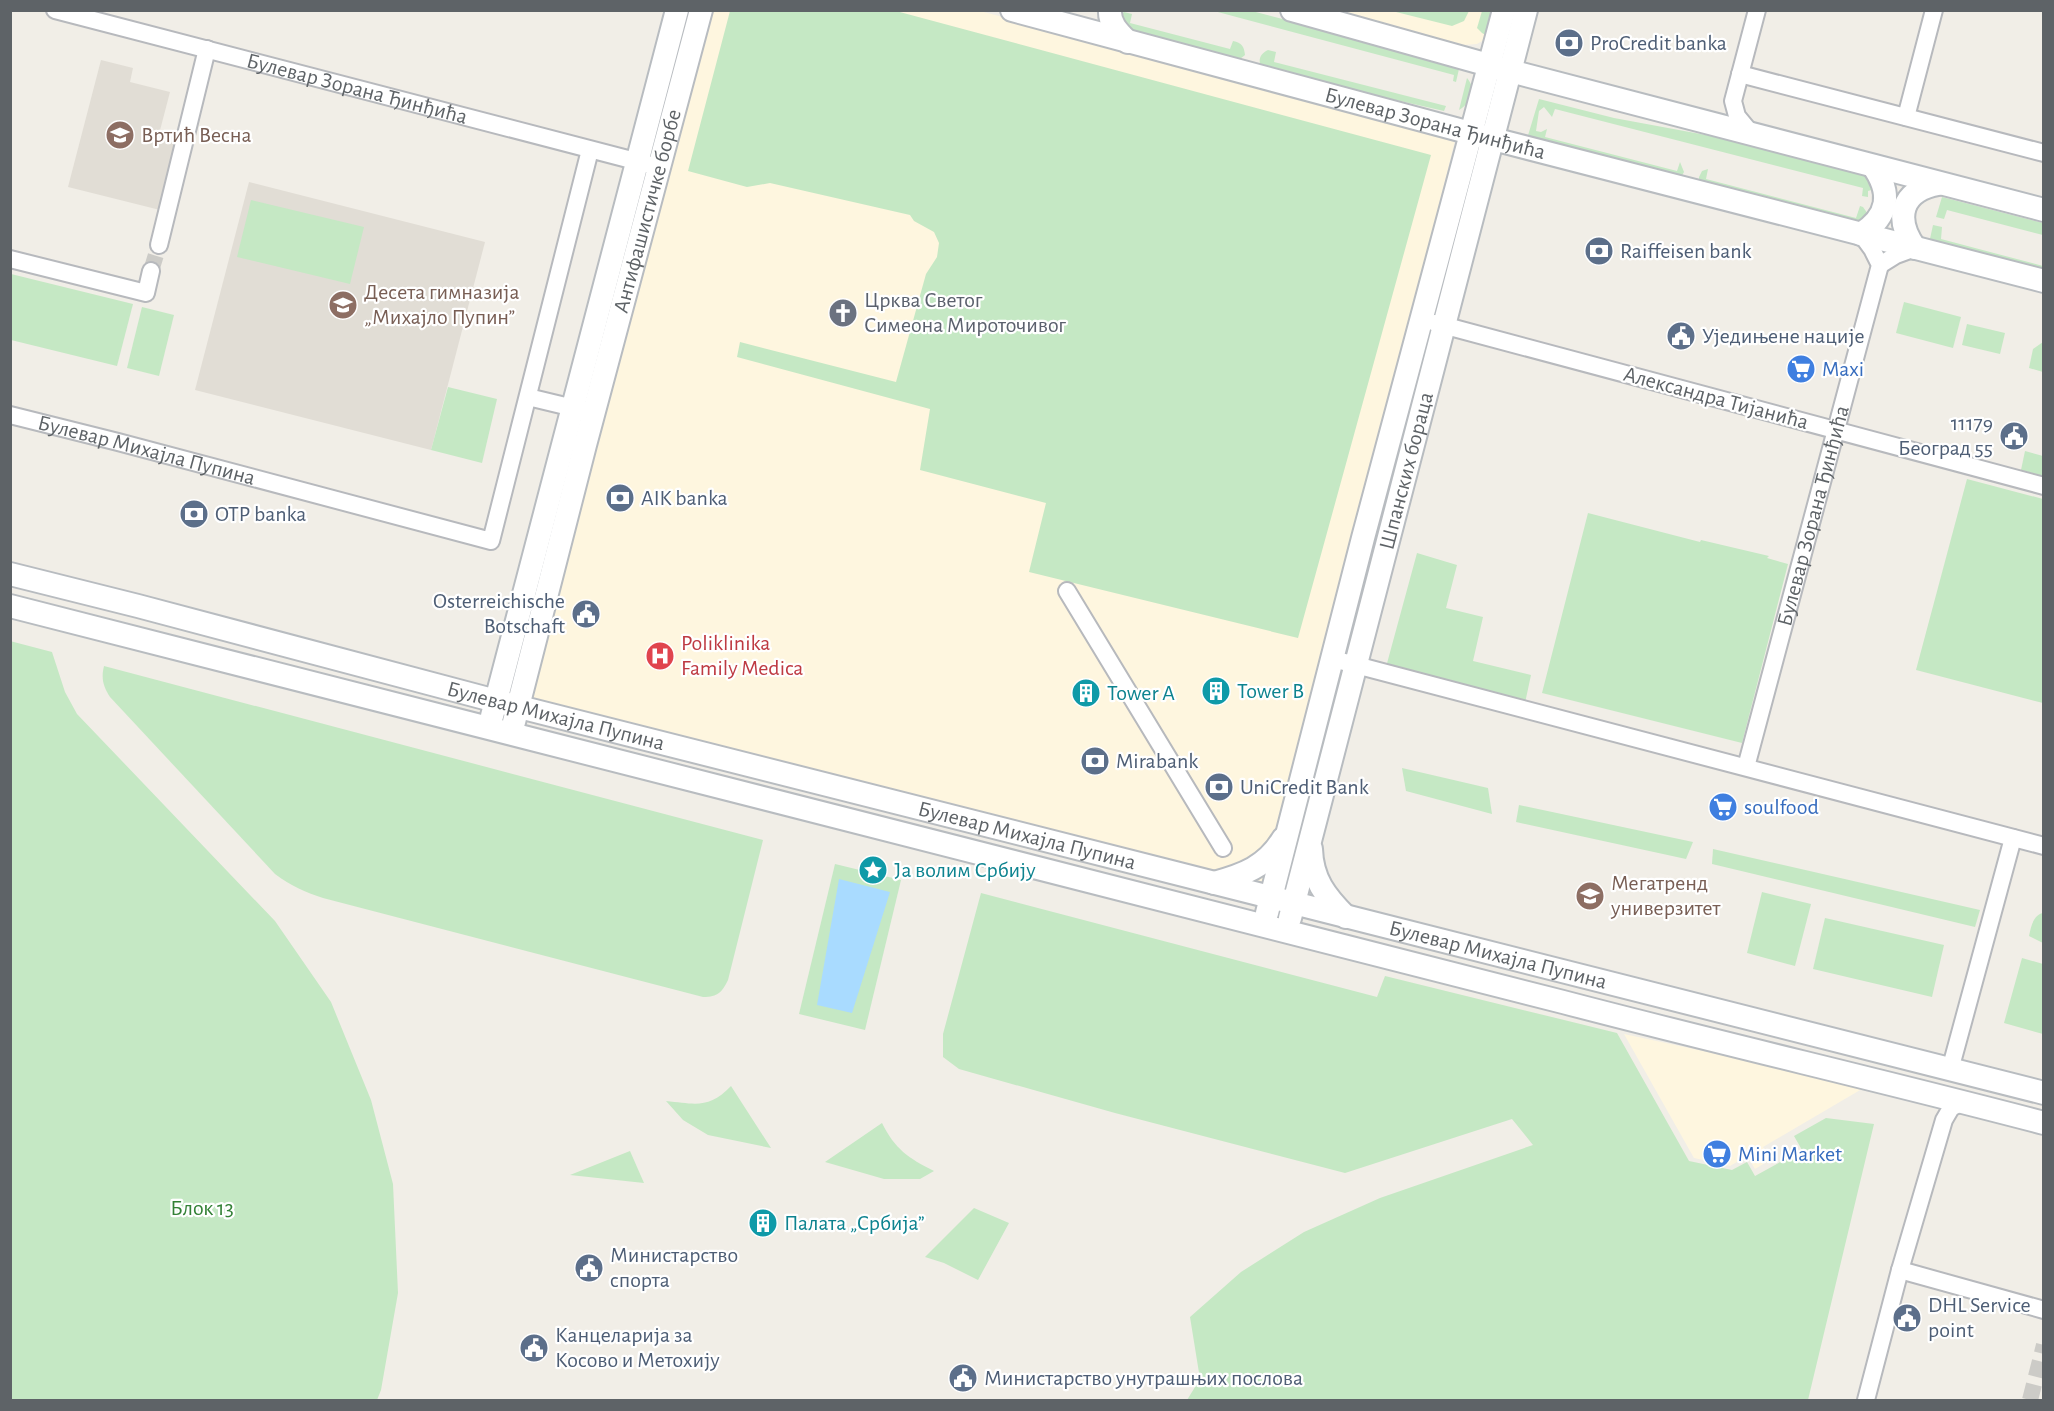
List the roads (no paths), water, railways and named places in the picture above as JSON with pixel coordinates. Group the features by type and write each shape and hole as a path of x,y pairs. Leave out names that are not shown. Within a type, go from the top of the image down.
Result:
{"street":[{"name":"Булевар Зорана Ђинђића","path":"55,10 82,14 659,168"},
{"name":"Антифашистичке борбе","path":"489,726 677,10"},
{"name":"Антифашистичке борбе","path":"512,732 701,10"},
{"name":"Булевар Зорана Ђинђића","path":"1012,10 1482,136 2043,281"},
{"path":"1058,23 1074,17 1082,10"},
{"path":"1110,10 1116,30 1128,42"},
{"path":"1292,10 1500,68 1938,184 2039,207"},
{"name":"Шпанских бораца","path":"1500,68 1504,10"},
{"name":"Шпанских бораца","path":"1286,931 1356,665 1433,322 1500,68 1526,10"},
{"path":"1751,133 1737,116 1733,101 1757,10"},
{"path":"1906,117 1934,10"},
{"path":"159,245 207,49"},
{"path":"1740,74 2043,153"},
{"path":"1702,120 1722,112 1733,101"},
{"path":"590,150 528,397 594,413"},
{"path":"1873,166 1883,182 1886,198 1877,220 1861,234 1880,265 1896,255 1915,248 1904,226 1905,206 1923,187 1938,184"},
{"path":"10,259 146,293 151,271"},
{"name":"Булевар Зорана Ђинђића","path":"1746,767 1880,265"},
{"name":"Шпанских бораца","path":"1264,926 1363,538 1433,322"},
{"name":"Александра Тијанића","path":"1433,322 2043,486"},
{"name":"Булевар Михајла Пупина","path":"10,415 491,541 528,397"},
{"name":"Булевар Михајла Пупина","path":"10,574 518,707 2043,1094"},
{"path":"1067,591 1223,848"},
{"path":"94,627 102,597"},
{"name":"Булевар Михајла Пупина","path":"10,606 489,726 1633,1021 1935,1094 2043,1123"},
{"path":"1333,659 2043,846"},
{"path":"879,827 885,800"},
{"path":"1214,883 1243,875 1264,861 1279,845 1288,830"},
{"path":"1311,838 1311,864 1319,884 1326,897 1346,917"},
{"path":"1950,1070 2013,838"},
{"path":"1935,1094 1943,1110 1944,1120"},
{"path":"1866,1401 1900,1270 1944,1120 1951,1108 1962,1102"},
{"path":"1900,1270 2043,1310"}],"water":[{"path":"839,879 890,892 852,1013 817,1005"}],"tunnel":[{"path":"151,271 159,245"},
{"path":"2030,1400 2044,1345"}],"place":[{"name":"ProCredit banka","path":"1569,43"},
{"name":"Вртић Весна","path":"120,135"},
{"name":"Raiffeisen bank","path":"1599,251"},
{"name":"Десета гимназија „Михајло Пупин”","path":"343,305"},
{"name":"Црква Светог Симеона Мироточивог","path":"843,313"},
{"name":"Уједињене нације","path":"1681,336"},
{"name":"Maxi","path":"1801,369"},
{"name":"11179 Београд 55","path":"2014,436"},
{"name":"AIK banka","path":"620,498"},
{"name":"OTP banka","path":"194,514"},
{"name":"Osterreichische Botschaft","path":"586,614"},
{"name":"Poliklinika Family Medica","path":"660,656"},
{"name":"Tower B","path":"1216,691"},
{"name":"Tower A","path":"1086,693"},
{"name":"Mirabank","path":"1095,761"},
{"name":"UniCredit Bank","path":"1219,787"},
{"name":"soulfood","path":"1723,807"},
{"name":"Ја волим Србију","path":"873,870"},
{"name":"Мегатренд универзитет","path":"1590,896"},
{"name":"Mini Market","path":"1717,1154"},
{"name":"Палата „Србија”","path":"763,1223"},
{"name":"Министарство спорта","path":"589,1268"},
{"name":"DHL Service point","path":"1907,1318"},
{"name":"Канцеларија за Косово и Метохију","path":"534,1348"},
{"name":"Министарство унутрашњих послова","path":"963,1378"}],"park label":[{"name":"Блок 13","path":"202,1208"}]}
